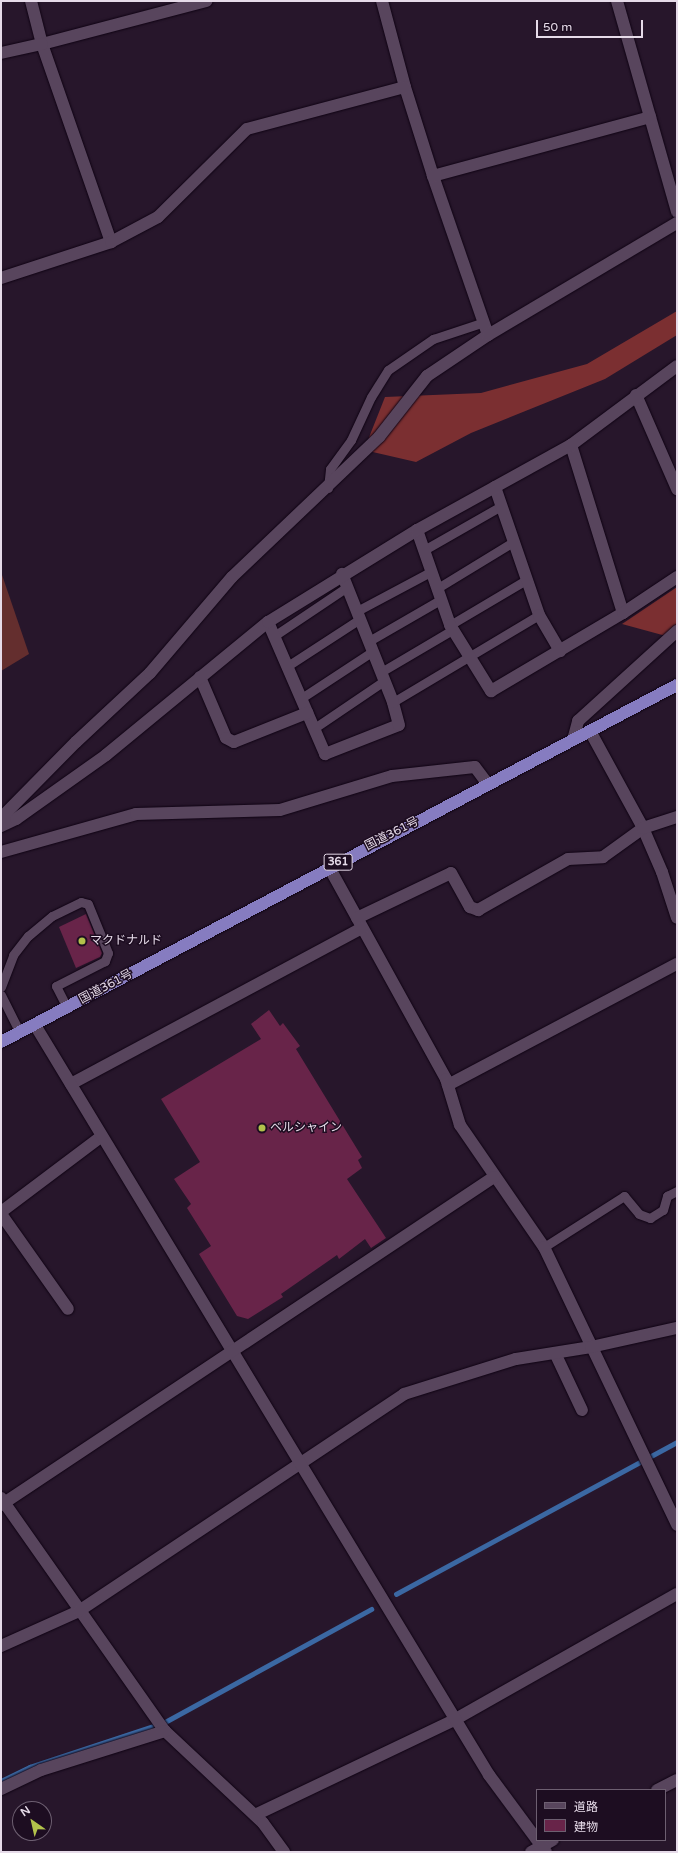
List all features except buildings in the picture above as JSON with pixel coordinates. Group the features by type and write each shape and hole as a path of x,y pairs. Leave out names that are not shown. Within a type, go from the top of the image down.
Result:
{"highway":[{"name":"国道361号","path":"1,1042 329,867 677,685"}],"street":[{"path":"30,1 42,44 111,242"},
{"path":"1,53 42,44 206,1"},
{"path":"382,1 405,87 433,176 488,335"},
{"path":"617,1 677,212"},
{"path":"1,278 111,242 158,217 247,129 405,87"},
{"path":"433,176 650,117"},
{"path":"1,818 76,742 150,673 232,576 328,488 379,437 428,376 488,335 677,223"},
{"path":"1,826 16,819 106,755 268,622 342,574 417,530 571,445 636,395 677,366"},
{"path":"636,395 677,489"},
{"path":"571,445 623,613"},
{"path":"495,487 539,615 560,651"},
{"path":"417,530 438,595 451,627 491,691 623,613 677,577"},
{"path":"268,622 324,754 400,725 393,702 342,574"},
{"path":"573,740 578,721 677,631"},
{"path":"200,677 226,738 234,742 306,713"},
{"path":"590,731 643,828 662,872 677,918"},
{"path":"1,852 136,814 280,810 392,776 475,767 488,784"},
{"path":"71,1084 451,873 470,907 478,910 568,859 603,857 643,828 677,816"},
{"path":"329,867 448,1085 460,1125 494,1177 544,1247 677,1525"},
{"path":"448,1085 677,964"},
{"path":"35,1025 302,1464 488,1776 539,1850 552,1841"},
{"path":"68,1309 1,1213 102,1136"},
{"path":"284,1852 255,1815 161,1726 2,1502 494,1177"},
{"path":"1,1646 79,1611 302,1464 404,1394 516,1359 591,1347 677,1328"},
{"path":"555,1353 582,1410"},
{"path":"255,1815 454,1720 677,1594"},
{"path":"1,1789 41,1770 161,1726"},
{"path":"659,1789 677,1780"}],"lane":[{"path":"328,488 330,469 351,440 371,397 388,370 433,339 484,322"},
{"path":"424,550 501,506"},
{"path":"300,699 438,595 513,542"},
{"path":"286,667 358,615 430,572"},
{"path":"313,729 451,627 526,580"},
{"path":"274,636 347,587"},
{"path":"393,702 539,615"},
{"path":"1,987 14,955 28,936 52,916 81,902 88,904 108,953 105,961 56,986 67,1008"},
{"path":"1,995 20,1033"},
{"path":"544,1247 624,1196 639,1214 650,1218 663,1210 667,1196 677,1191"}],"shaded area":[{"path":"677,311 677,335 605,379 471,433 416,462 364,450 385,397 481,393 587,364"},
{"path":"1,572 29,654 1,671"},
{"path":"677,587 677,639 622,624"}],"waterway":[{"path":"396,1594 677,1442"},
{"path":"1,1781 30,1767 165,1722 371,1609"}],"place":[{"name":"マクドナルド","path":"82,941"},
{"name":"ベルシャイン","path":"262,1128"}]}
